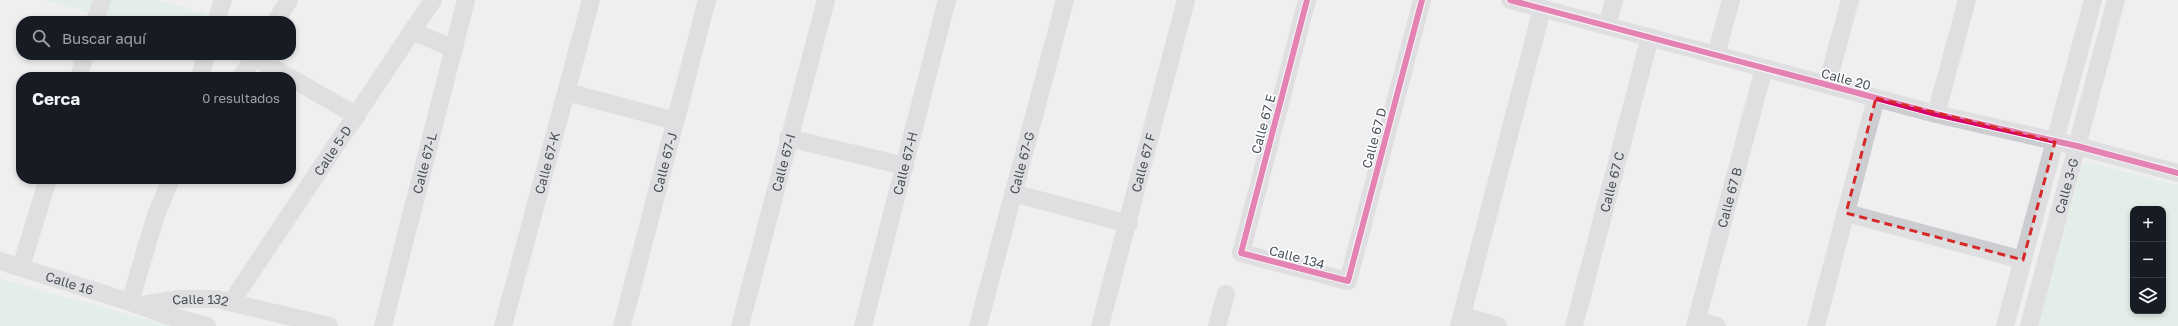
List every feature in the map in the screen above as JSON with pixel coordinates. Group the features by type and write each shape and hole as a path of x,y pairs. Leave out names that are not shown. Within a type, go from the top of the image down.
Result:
{"street":[{"path":"97,16 102,0"},
{"path":"218,16 223,0"},
{"path":"279,16 289,0"},
{"name":"Calle 5-D","path":"232,302 433,0"},
{"name":"Calle 67-L","path":"383,326 466,0"},
{"name":"Calle 67-K","path":"503,326 591,0"},
{"name":"Calle 67-J","path":"622,326 707,0"},
{"name":"Calle 67-I","path":"740,326 788,138 826,0"},
{"name":"Calle 67-H","path":"863,326 948,0"},
{"name":"Calle 67-G","path":"978,326 1065,0"},
{"name":"Calle 67 F","path":"1100,326 1129,224 1186,0"},
{"name":"Calle 67 E","path":"1241,253 1307,0"},
{"name":"Calle 67 D","path":"1348,281 1422,0"},
{"name":"Calle 20","path":"1510,0 1936,114 2077,146 2178,173"},
{"path":"1607,26 1614,0"},
{"path":"1716,55 1731,0"},
{"path":"1827,85 1850,0"},
{"path":"1936,114 1967,0"},
{"name":"Calle 3-G","path":"2005,326 2093,0"},
{"name":"Calle 3-G","path":"2029,326 2116,0"},
{"path":"1498,326 1461,321 1542,9"},
{"path":"412,31 454,50"},
{"name":"Calle 67 C","path":"1574,326 1650,37"},
{"path":"80,72 83,60"},
{"path":"201,72 205,60"},
{"path":"244,72 252,60"},
{"path":"261,60 280,72"},
{"name":"Calle 67 B","path":"1696,323 1764,68"},
{"path":"296,81 357,116"},
{"path":"567,92 675,121"},
{"path":"1816,326 1876,98"},
{"path":"788,138 905,166"},
{"path":"21,267 46,184"},
{"path":"135,303 156,215 171,184"},
{"path":"1013,193 1129,224"},
{"path":"1846,213 2023,260"},
{"name":"Calle 134","path":"1241,253 1348,281"},
{"name":"Calle 16","path":"0,261 135,303"},
{"path":"1217,326 1226,294"},
{"name":"Calle 132","path":"135,303 200,297 232,302 329,326"},
{"name":"Calle 132","path":"135,303 166,315 207,326"},
{"path":"1696,323 1717,326"}],"highlighted area":[{"path":"1876,98 2055,142 2023,260 1846,213"}],"green space":[{"path":"44,0 158,0 206,14 205,16 100,16"},
{"path":"2088,162 2178,185 2178,326 2038,326 2082,166"},
{"path":"0,279 170,326 0,326"}],"cycle path":[{"path":"1307,0 1241,253 1348,281 1422,0"},
{"path":"1510,0 1936,114 2077,146 2178,173"}]}
